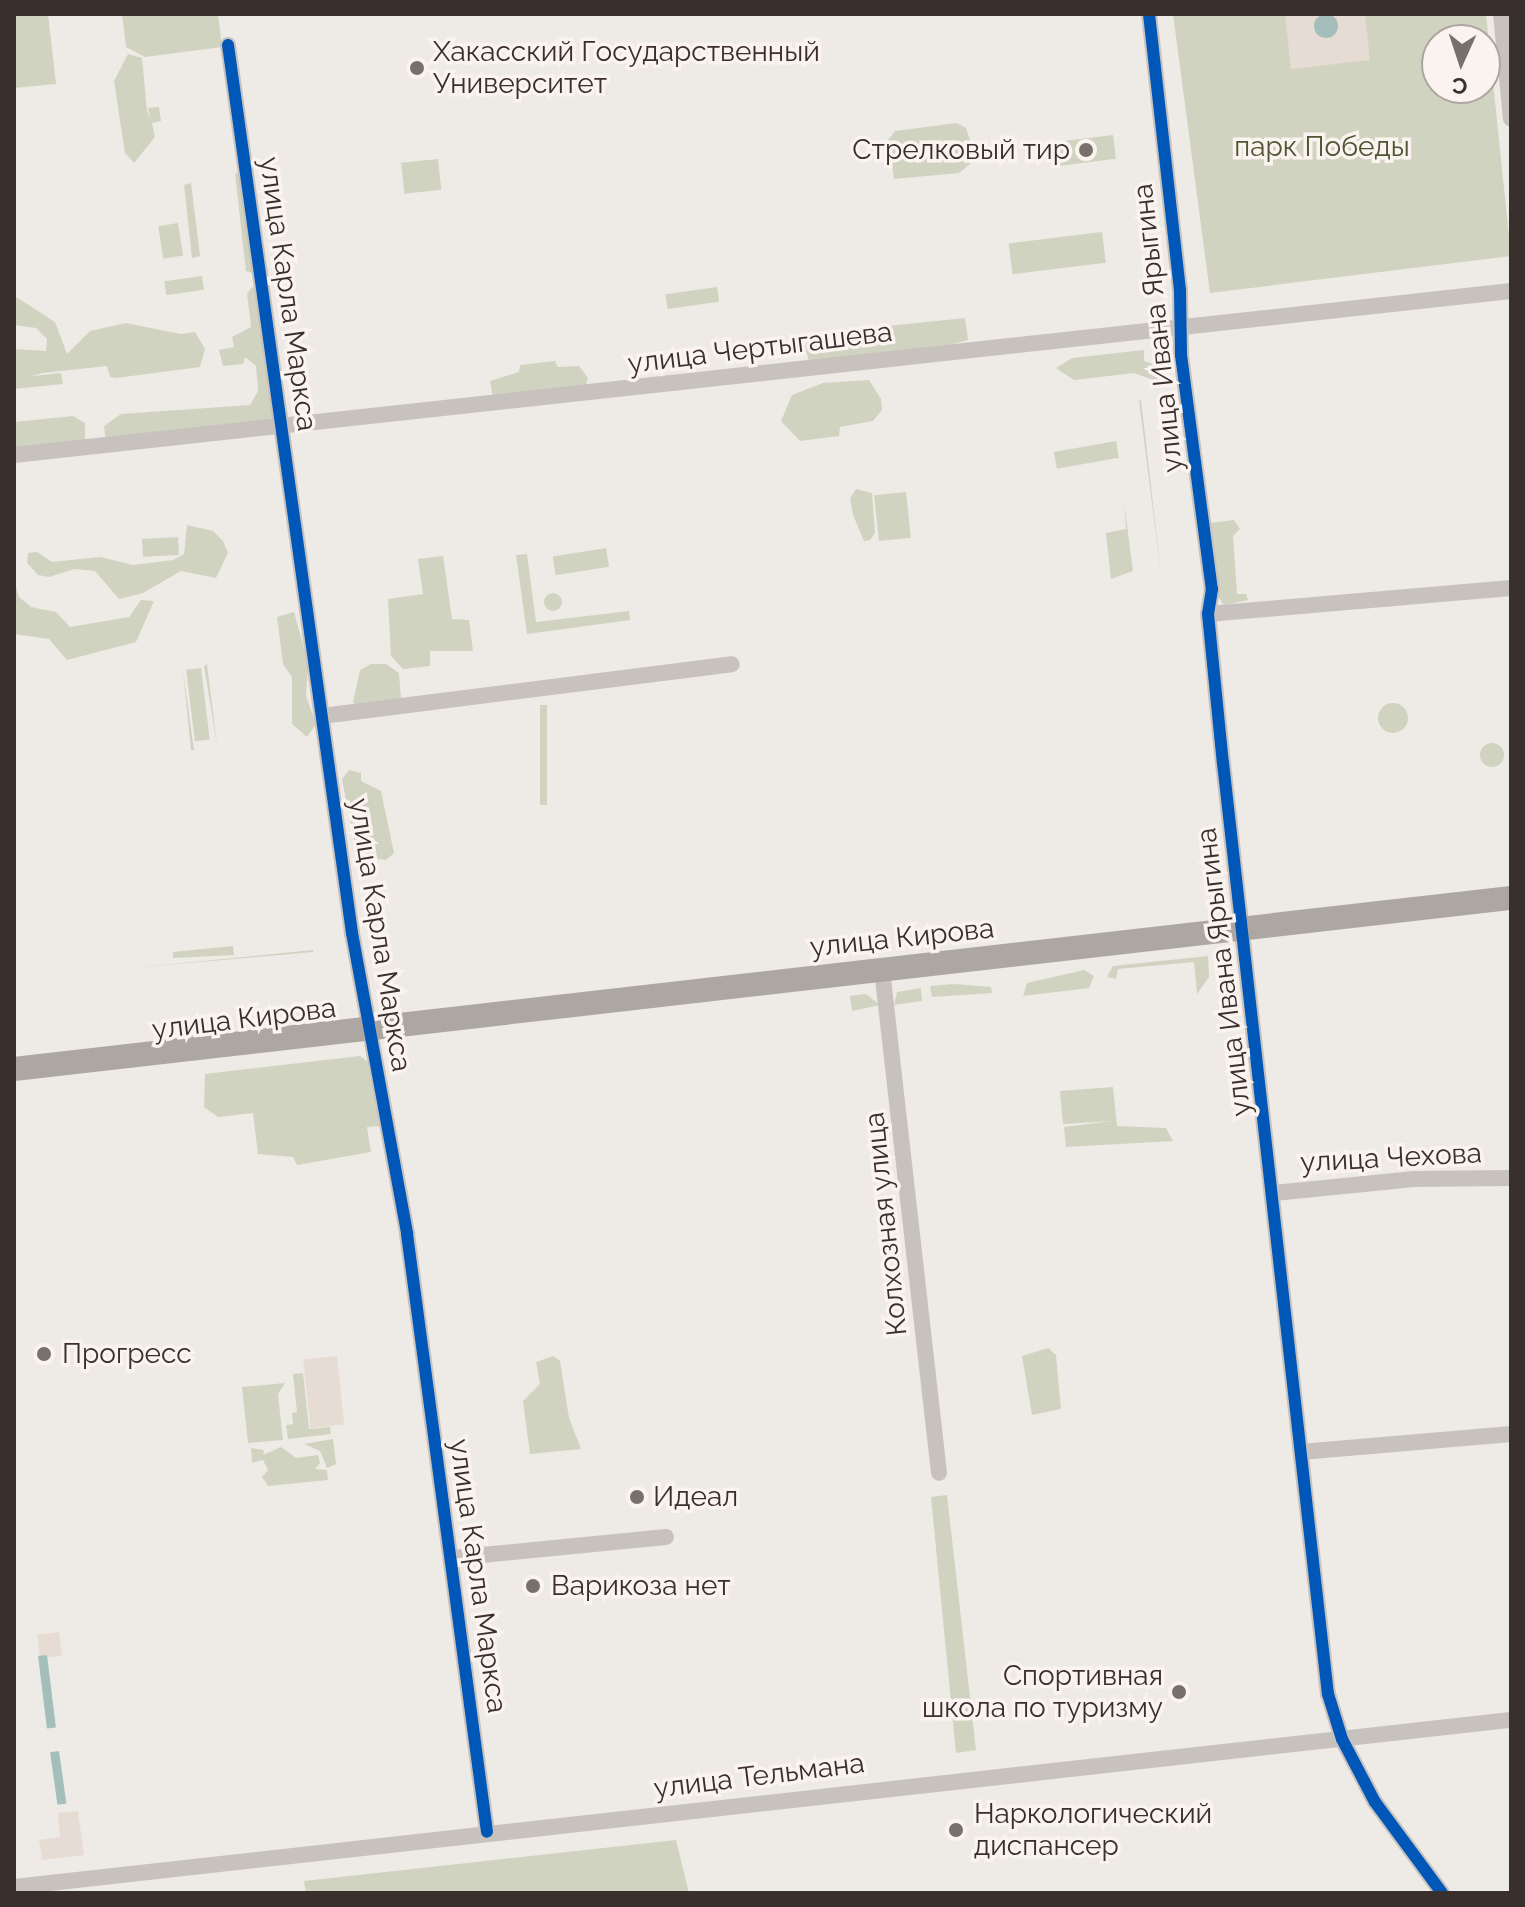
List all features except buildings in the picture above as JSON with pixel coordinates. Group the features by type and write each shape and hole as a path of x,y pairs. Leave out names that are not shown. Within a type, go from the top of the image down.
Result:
{"main road":[{"name":"улица Кирова","path":"14,1069 1511,898"}],"street":[{"name":"улица Ивана Ярыгина","path":"1149,14 1212,589 1208,614 1328,1694 1342,1739 1375,1802 1442,1893"},
{"path":"1501,14 1511,119"},
{"name":"улица Карла Маркса","path":"228,45 369,1029 407,1234 487,1832"},
{"name":"улица Чертыгашева","path":"14,455 283,429 1181,325 1511,291"},
{"path":"1208,614 1511,588"},
{"path":"322,716 732,664"},
{"name":"Колхозная улица","path":"882,970 939,1473"},
{"name":"улица Чехова","path":"1274,1193 1414,1179 1511,1178"},
{"path":"1301,1452 1511,1434"},
{"path":"452,1558 666,1537"},
{"name":"улица Тельмана","path":"14,1887 1511,1720"}],"green space":[{"path":"14,14 48,14 56,84 14,88"},
{"path":"122,14 218,14 222,47 145,57 126,47"},
{"name":"парк Победы","path":"1173,14 1486,14 1487,24 1421,24 1421,104 1495,104 1511,256 1210,293"},
{"path":"128,54 142,58 147,111 151,120 148,108 159,107 161,121 152,123 155,137 134,163 125,153 114,81"},
{"path":"957,123 966,128 973,149 970,164 959,173 894,179 888,140 895,131"},
{"name":"Стрелковый тир","path":"1113,135 1116,159 1058,166 1055,142"},
{"path":"438,159 441,190 404,194 401,163"},
{"path":"235,173 240,174 253,273 246,271"},
{"path":"191,183 200,256 192,258 184,185"},
{"path":"178,223 183,256 163,259 158,226"},
{"path":"1102,232 1106,263 1012,274 1009,243"},
{"path":"202,276 204,290 166,295 164,281"},
{"path":"252,287 259,289 276,424 106,442 104,426 121,414 250,405 258,391 256,366 245,357 243,364 223,366 219,350 234,347 232,337 251,327 247,294"},
{"path":"717,287 719,302 668,309 666,294"},
{"path":"16,297 55,322 67,354 90,331 126,323 181,334 195,332 205,349 200,367 116,378 110,377 107,366 42,373 32,376 61,373 63,384 14,389 14,349 46,351 47,339 36,328 14,325"},
{"path":"965,318 968,340 938,348 809,361 805,347 810,334"},
{"path":"1144,350 1144,361 1166,368 1166,377 1156,381 1134,373 1074,380 1056,368 1072,358"},
{"path":"555,361 558,367 579,366 588,378 585,387 494,401 490,381 519,372 520,365"},
{"path":"869,380 881,399 882,410 873,421 840,427 839,436 800,441 781,421 792,395 823,383"},
{"path":"1141,400 1162,581 1139,401"},
{"path":"73,416 85,423 85,440 14,451 14,422"},
{"path":"1116,441 1119,458 1057,469 1054,452"},
{"path":"856,489 872,493 875,533 870,540 864,541 853,515 850,498"},
{"path":"906,492 911,538 879,541 874,495"},
{"path":"1124,503 1133,571 1111,579 1106,533 1126,529"},
{"path":"1234,520 1240,529 1233,536 1237,594 1246,594 1248,600 1224,605 1218,596 1210,523"},
{"path":"187,525 213,531 223,541 228,553 216,578 181,571 143,593 119,599 95,571 74,569 49,577 38,575 27,563 28,553 37,552 52,562 100,557 133,565 173,560 184,554"},
{"path":"178,537 179,555 143,557 142,539"},
{"path":"606,548 609,567 556,575 553,556"},
{"path":"527,554 536,622 629,611 630,620 527,634 516,555"},
{"path":"443,556 452,619 469,620 473,651 430,651 430,666 403,669 391,656 388,599 423,594 418,559"},
{"path":"14,580 19,597 31,607 56,612 70,627 129,617 141,600 154,601 136,642 67,660 49,639 14,634"},
{"path":"553,593 562,602 553,611 544,602"},
{"path":"294,612 308,663 306,696 316,724 307,737 292,724 292,677 283,664 277,617"},
{"path":"207,664 217,745 204,666"},
{"path":"371,664 386,664 399,673 401,699 359,707 353,702 360,670"},
{"path":"201,668 210,739 195,741 186,670"},
{"path":"183,671 194,750 191,750"},
{"path":"1393,703 1399,704 1407,712 1407,724 1399,732 1393,733 1387,732 1379,724 1378,718 1379,712 1387,704"},
{"path":"540,705 547,705 547,805 540,805"},
{"path":"1492,743 1503,750 1504,755 1497,766 1492,767 1481,760 1480,755 1487,744"},
{"path":"349,770 361,773 361,781 381,791 394,853 386,860 370,858 355,845 342,779"},
{"path":"233,946 234,955 173,958 173,952"},
{"path":"313,950 313,952 133,968"},
{"path":"1208,956 1209,977 1197,994 1194,962 1118,969 1116,979 1107,977 1113,966"},
{"path":"1084,970 1094,976 1089,988 1023,996 1027,983"},
{"path":"930,986 991,987 992,993 932,997"},
{"path":"921,988 922,1001 894,1005 897,992"},
{"path":"866,994 880,1005 852,1011 850,996"},
{"path":"360,1056 367,1061 381,1126 367,1127 371,1152 297,1165 293,1157 258,1154 253,1113 218,1117 204,1107 205,1074"},
{"path":"1113,1087 1117,1126 1166,1128 1173,1141 1066,1147 1064,1127 1112,1121 1063,1124 1060,1091"},
{"path":"1048,1348 1056,1355 1061,1409 1032,1415 1022,1356"},
{"path":"553,1356 560,1361 569,1418 581,1449 530,1454 523,1401 540,1384 536,1362"},
{"path":"303,1373 309,1429 330,1427 331,1434 288,1439 286,1425 293,1424 292,1413 297,1412 293,1374"},
{"path":"285,1383 278,1394 283,1440 248,1443 242,1387"},
{"path":"333,1439 336,1464 327,1468 320,1451 304,1444"},
{"path":"281,1447 296,1458 318,1455 320,1463 315,1469 327,1470 328,1480 268,1486 262,1477 268,1470 263,1460 252,1463 251,1448 264,1450 263,1455"},
{"path":"947,1495 976,1750 956,1753 931,1497"},
{"path":"676,1840 689,1893 306,1893 304,1881"}],"shaded area":[{"path":"1285,14 1365,14 1370,60 1291,69"},
{"path":"337,1356 344,1425 310,1428 303,1360"},
{"path":"59,1632 62,1656 40,1659 37,1635"},
{"path":"78,1811 84,1855 42,1860 39,1840 60,1837 58,1813"}],"water":[{"path":"1326,14 1337,21 1338,26 1331,37 1326,38 1315,31 1314,26 1321,15"},
{"path":"47,1655 56,1727 47,1729 38,1656"},
{"path":"59,1751 66,1803 57,1805 50,1752"}],"cycle path":[{"path":"1149,14 1180,290 1181,355 1212,589 1208,614 1223,763 1328,1694 1342,1739 1375,1802 1442,1893"},
{"path":"228,45 352,933 407,1234 487,1832"}],"place":[{"name":"Хакасский Государственный Университет","path":"417,68"},
{"name":"Стрелковый тир","path":"1086,150"},
{"name":"Прогресс","path":"44,1354"},
{"name":"Идеал","path":"637,1497"},
{"name":"Варикоза нет","path":"533,1586"},
{"name":"Спортивная школа по туризму","path":"1179,1692"},
{"name":"Наркологический диспансер","path":"956,1830"}]}
